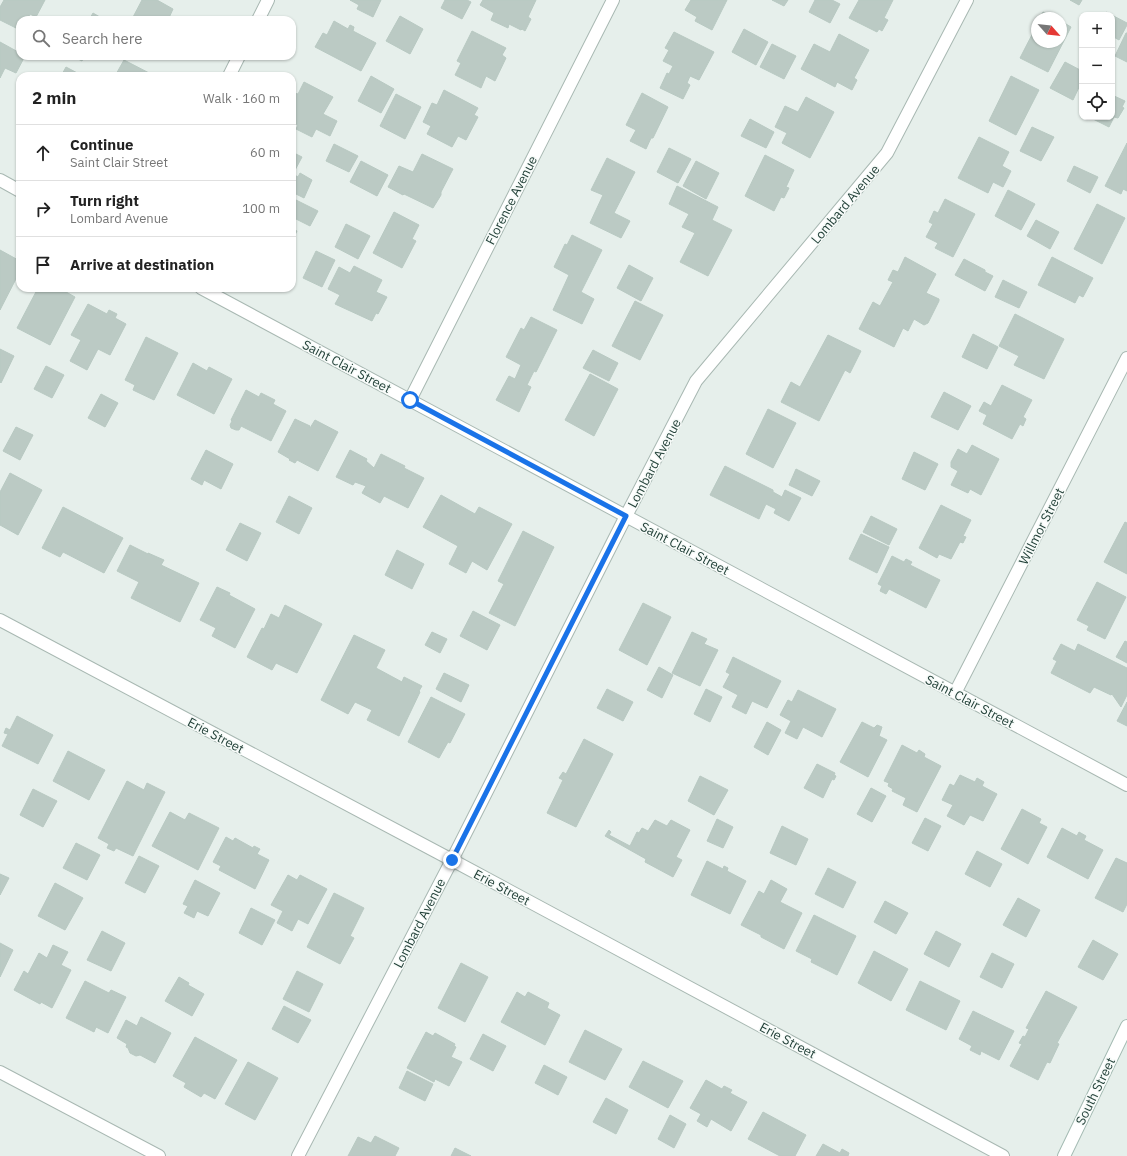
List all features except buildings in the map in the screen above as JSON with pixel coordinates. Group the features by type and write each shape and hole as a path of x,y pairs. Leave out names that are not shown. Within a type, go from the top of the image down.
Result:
{"street":[{"path":"260,16 268,0"},
{"name":"Florence Avenue","path":"410,400 613,0"},
{"name":"Lombard Avenue","path":"298,1156 452,860 696,381 888,153 967,0"},
{"path":"231,72 237,60"},
{"path":"0,180 16,189"},
{"name":"Saint Clair Street","path":"208,292 1127,785"},
{"name":"Willmor Street","path":"955,693 1127,358"},
{"name":"Erie Street","path":"0,620 1004,1156"},
{"name":"South Street","path":"1064,1156 1127,1026"},
{"path":"0,1072 159,1156"}],"route":[{"path":"410,400 626,516 452,860"}]}
